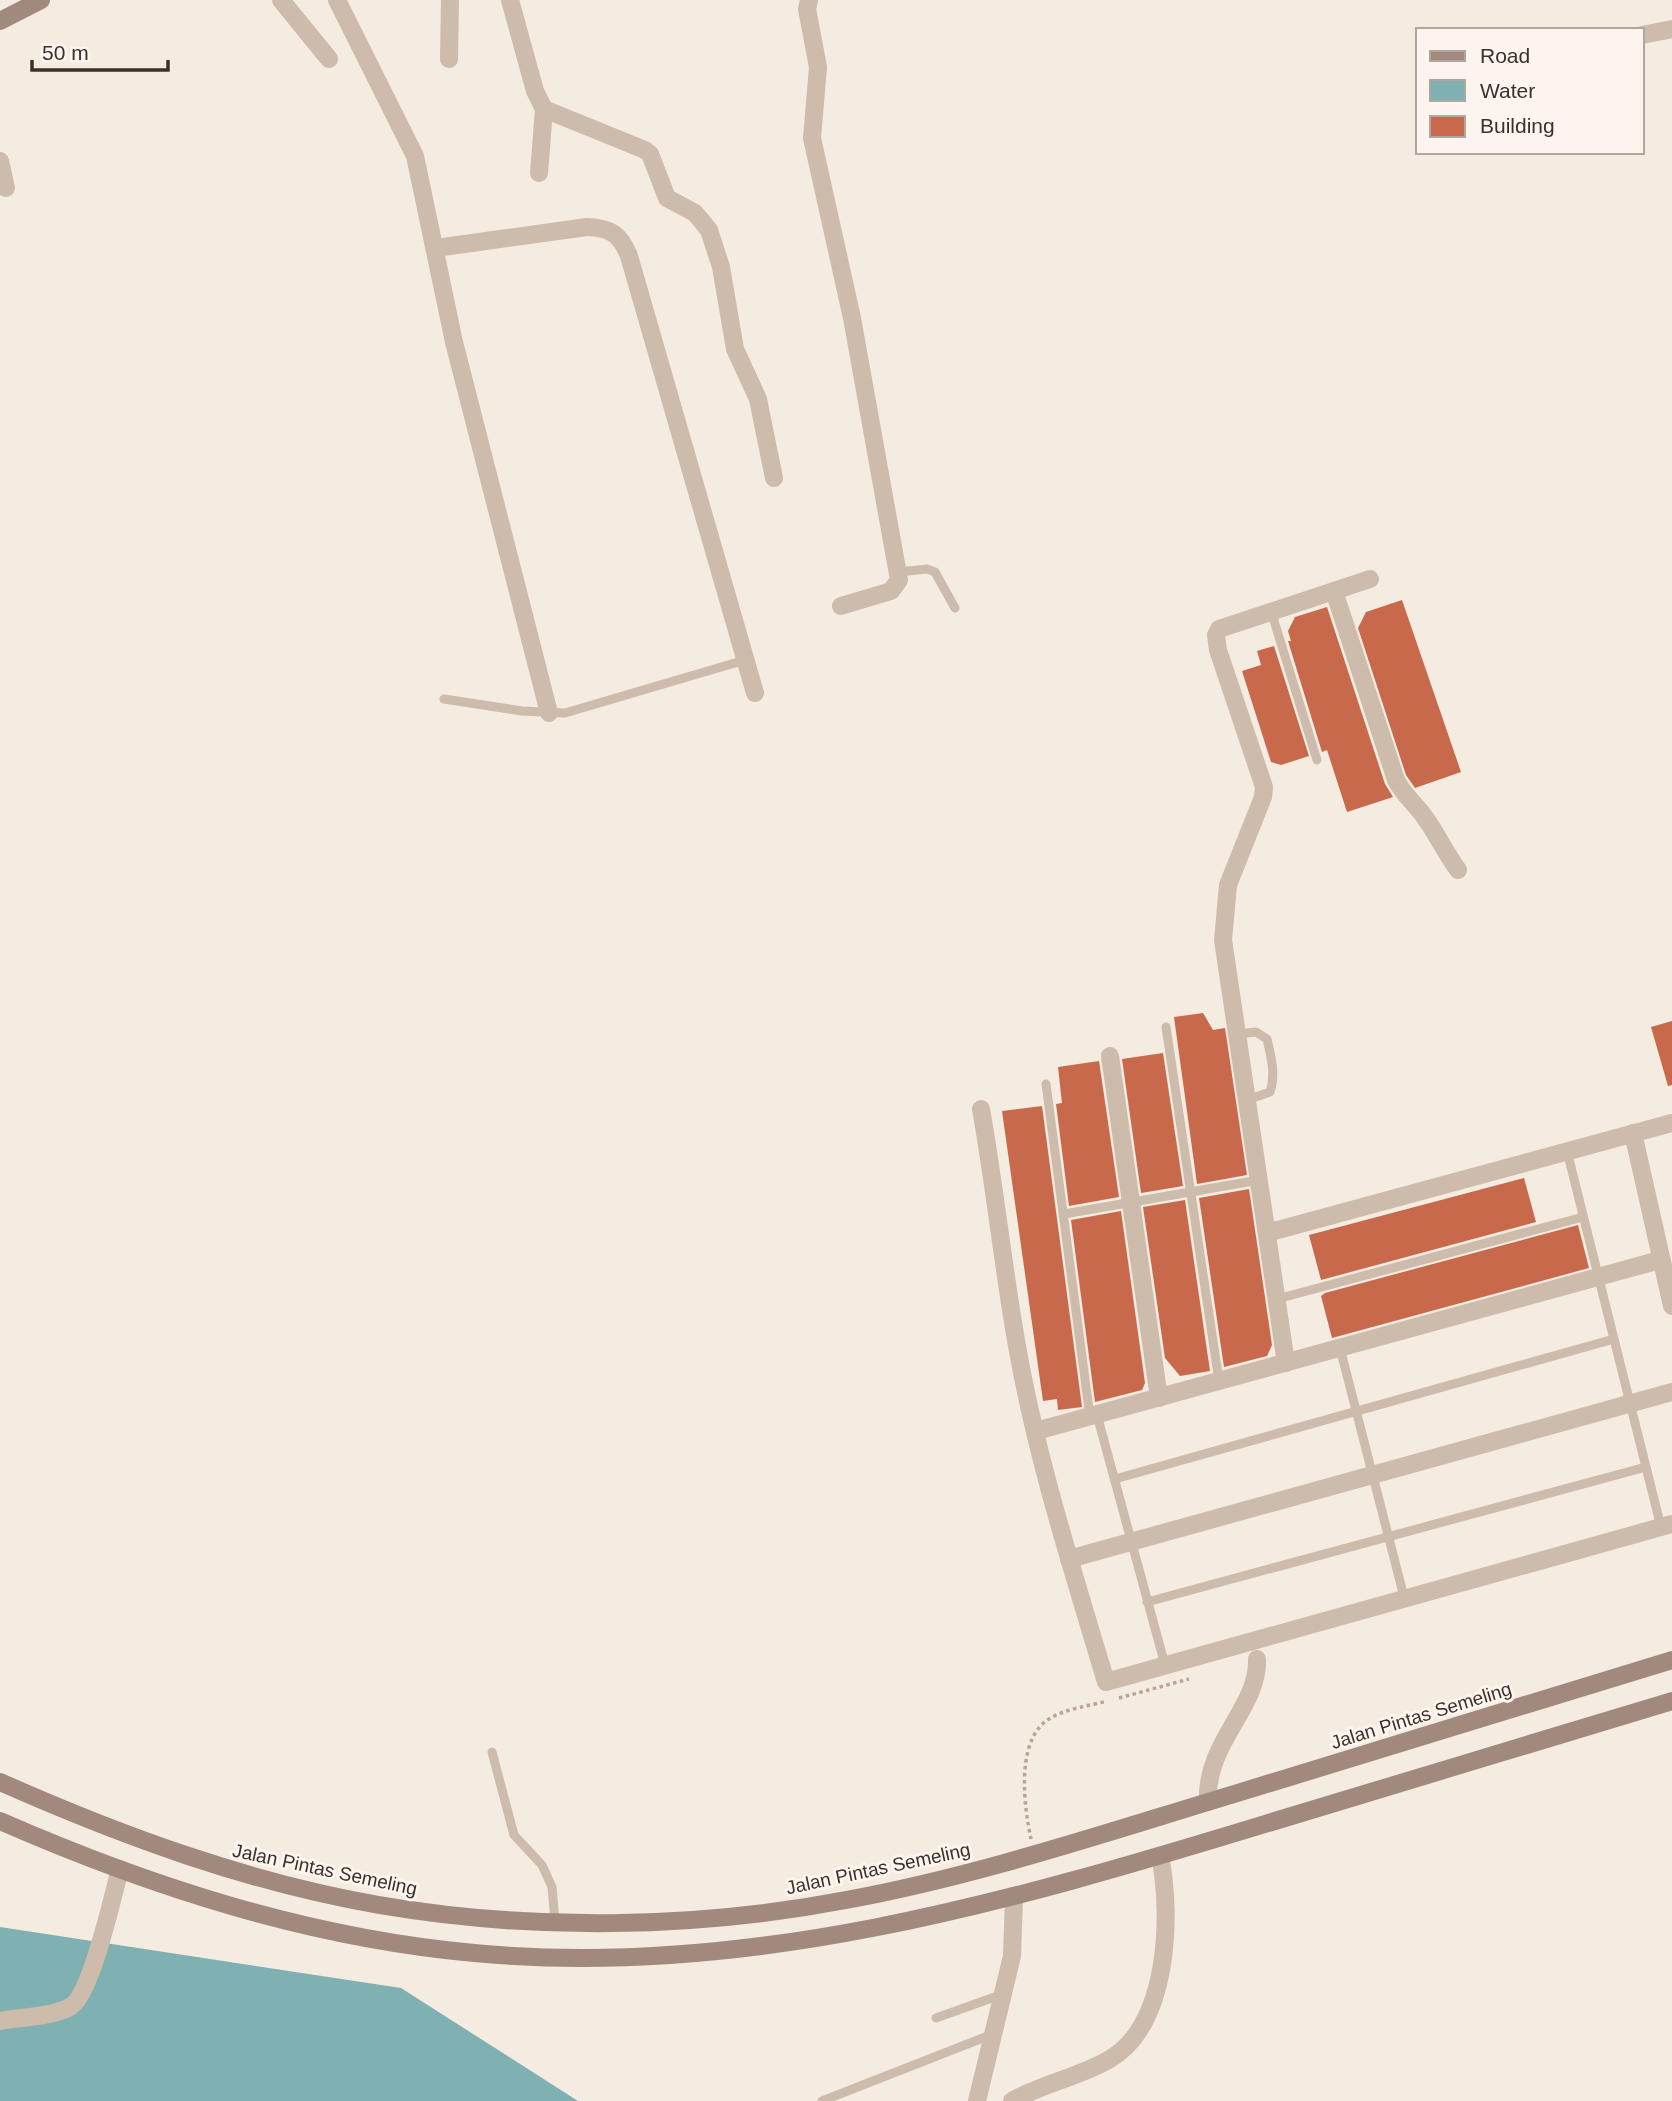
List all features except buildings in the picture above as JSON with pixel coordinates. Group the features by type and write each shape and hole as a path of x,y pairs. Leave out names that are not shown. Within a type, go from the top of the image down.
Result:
{"main road":[{"path":"0,21 41,0"},
{"name":"Jalan Pintas Semeling","path":"0,1782 177,1854 270,1882 423,1912 555,1921 698,1919 813,1906 895,1890 1208,1802 1672,1660"},
{"path":"0,1821 120,1869 250,1913 418,1947 554,1958 637,1956 766,1947 862,1931 1014,1898 1672,1701"}],"street":[{"path":"281,0 329,60"},
{"path":"337,0 411,146 436,248 454,342 549,713"},
{"path":"449,59 450,0"},
{"path":"510,0 535,91 544,109 539,173"},
{"path":"809,0 807,9 818,67 812,138 852,318 899,580 891,591 841,606"},
{"path":"1644,35 1672,29"},
{"path":"544,109 645,150 653,161 667,198 695,213 709,230 721,267 735,349 758,399 774,478"},
{"path":"0,160 6,188"},
{"path":"436,248 587,227 609,229 617,234 629,257 755,693"},
{"path":"1286,1363 1223,940 1224,904 1228,885 1263,797 1264,787 1218,650 1216,635 1219,629 1370,579"},
{"path":"1334,591 1396,780 1403,794 1429,822 1437,842 1458,870"},
{"path":"1110,1056 1159,1398"},
{"path":"981,1109 1017,1346 1069,1559 1106,1682 1666,1526"},
{"path":"1267,1233 1672,1123"},
{"path":"1633,1133 1672,1306"},
{"path":"1037,1431 1660,1260"},
{"path":"1069,1559 1672,1392"},
{"path":"1208,1802 1209,1772 1218,1747 1254,1684 1257,1659"},
{"path":"1012,2101 1111,2058 1132,2042 1148,2015 1165,1930 1166,1884 1160,1856"},
{"path":"0,2021 70,2007 79,1998 91,1973 120,1869"},
{"path":"977,2101 1012,1956 1014,1898"}],"lane":[{"path":"898,572 927,569 935,572 955,608"},
{"path":"1271,611 1317,760"},
{"path":"444,699 565,713 745,660"},
{"path":"1166,1027 1219,1381"},
{"path":"1237,1034 1256,1032 1267,1039 1271,1056 1273,1082 1270,1092 1247,1100"},
{"path":"1046,1084 1093,1416 1115,1479 1165,1665"},
{"path":"1567,1151 1646,1467 1666,1526"},
{"path":"1063,1214 1259,1180"},
{"path":"1277,1299 1583,1217"},
{"path":"1115,1479 1614,1339"},
{"path":"1340,1348 1404,1597"},
{"path":"1147,1602 1646,1467"},
{"path":"492,1752 514,1835 542,1865 552,1887 555,1921"},
{"path":"936,2018 1004,1993"},
{"path":"822,2101 993,2034"}],"path":[{"path":"1034,1853 1024,1778 1026,1758 1039,1729 1049,1719 1115,1698"}],"water":[{"path":"0,1927 401,1988 578,2101 0,2101"}]}
